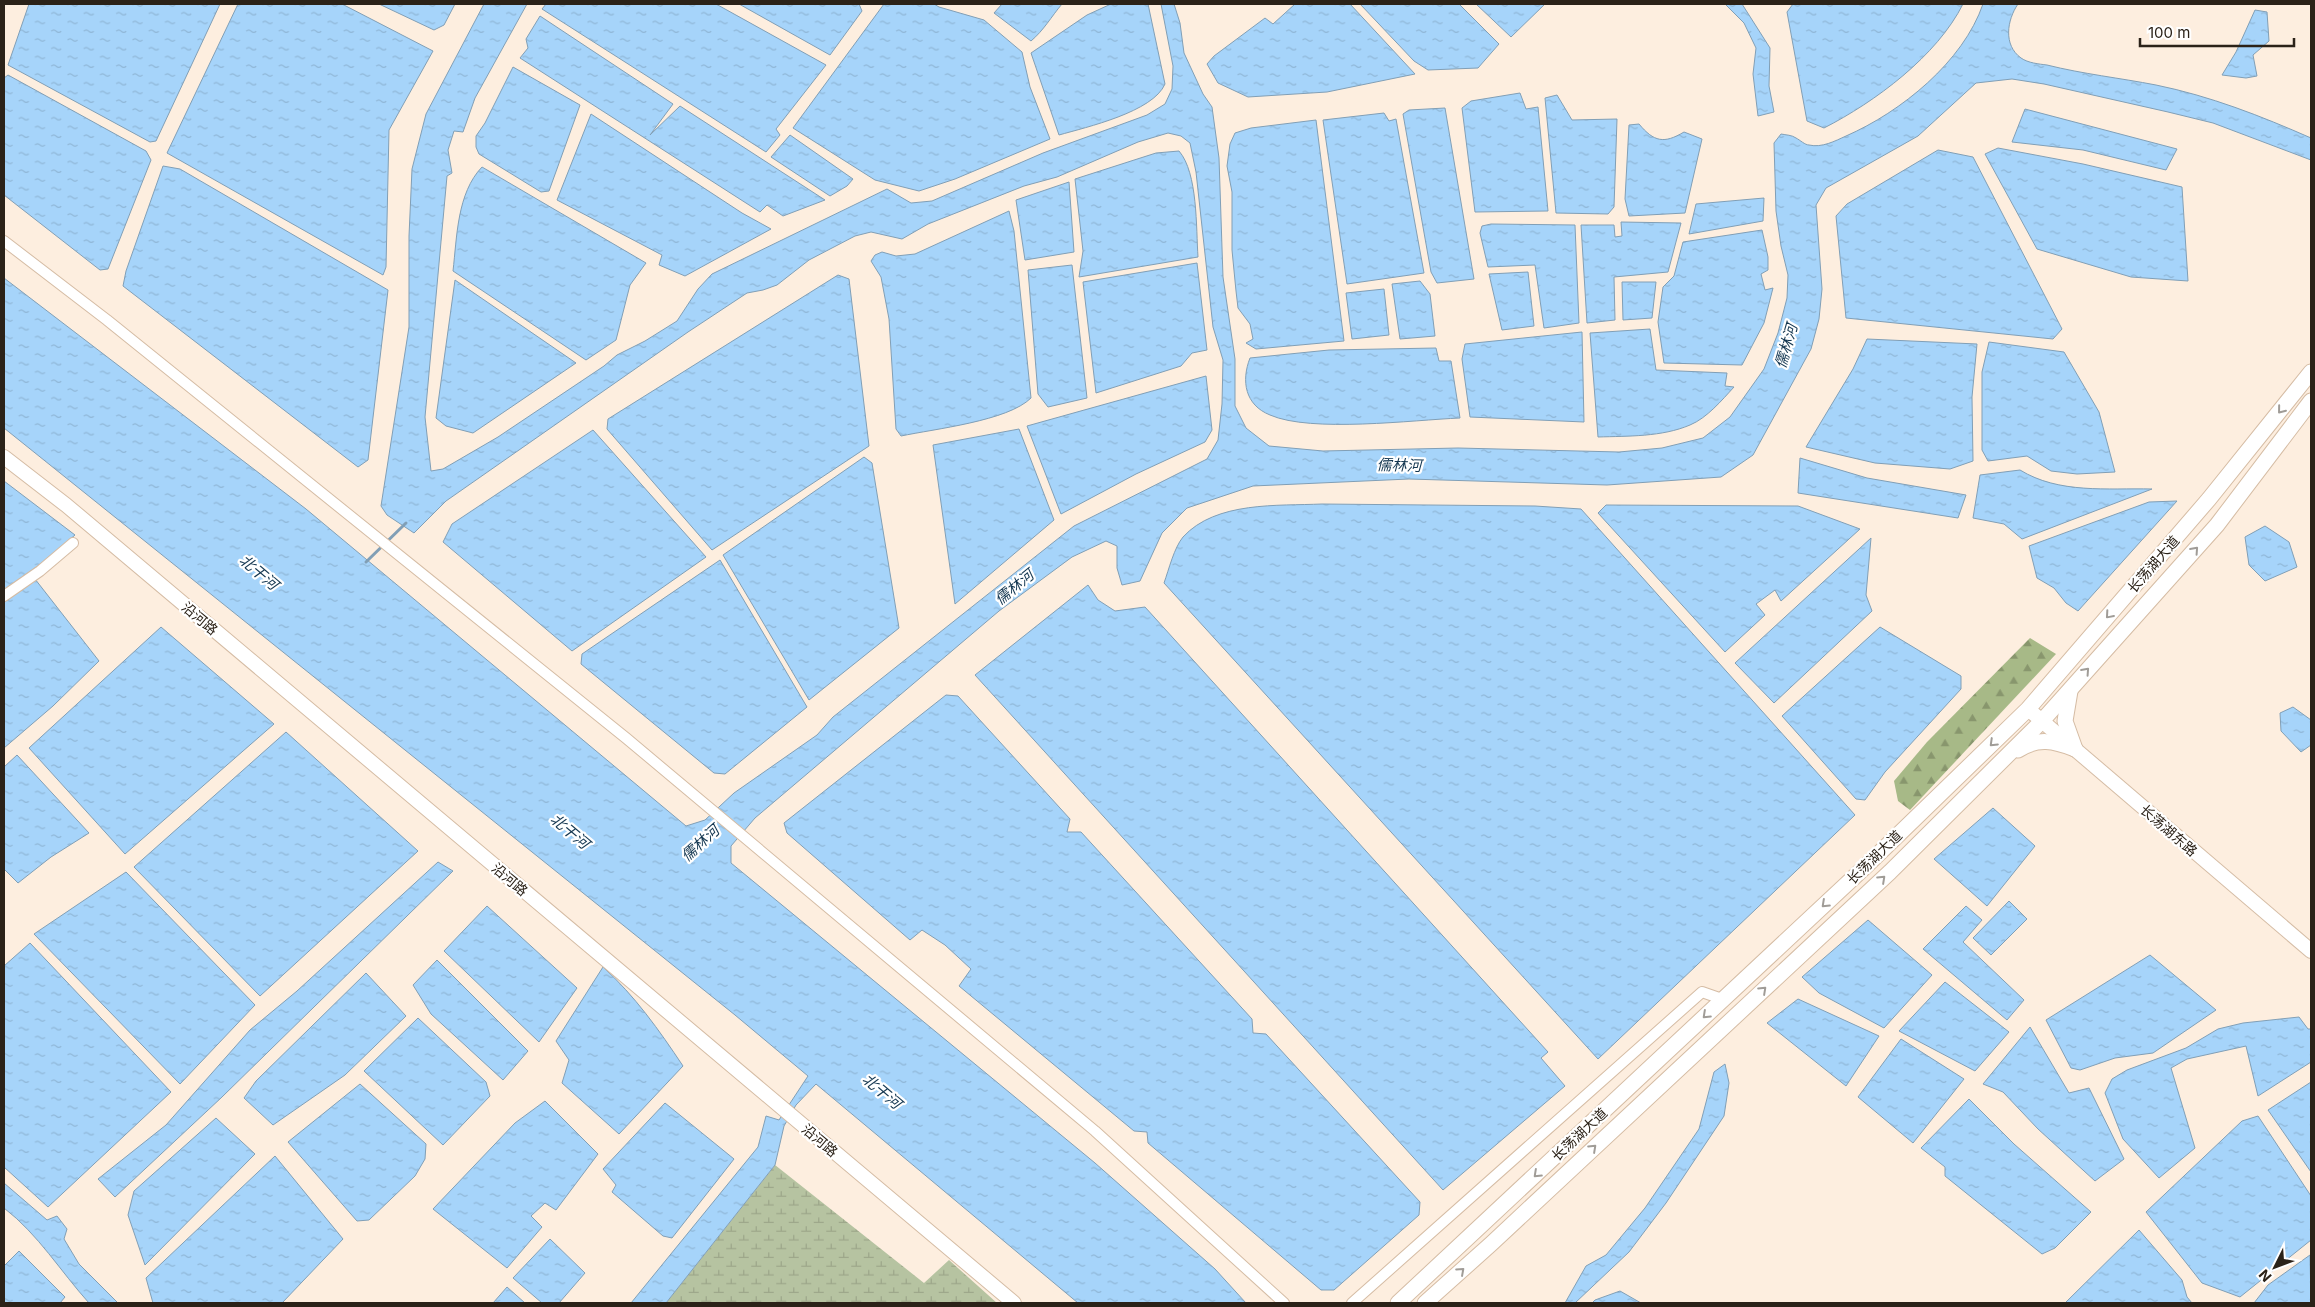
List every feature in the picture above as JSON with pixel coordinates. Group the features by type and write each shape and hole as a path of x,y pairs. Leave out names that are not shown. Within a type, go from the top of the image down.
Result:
{"main road":[{"name":"长荡湖大道","path":"1398,1303 1867,865 2028,709 2210,499 2311,372"},
{"name":"长荡湖大道","path":"1425,1303 1492,1244 1890,872 1994,766 2042,721 2217,525 2311,401"},
{"path":"2071,689 2065,721 2075,749"},
{"path":"1994,766 2030,743 2050,741 2075,749"}],"street":[{"path":"4,241 107,320 626,738 1095,1131 1284,1303"},
{"name":"沿河路","path":"4,457 66,505 1014,1303"},
{"path":"4,596 40,571 73,543"},
{"name":"长荡湖东路","path":"2028,709 2311,951"},
{"path":"1352,1303 1702,992 1722,999"}],"green space":[{"path":"2030,638 2056,654 1910,810 1898,801 1894,781 1927,742"},
{"path":"775,1165 924,1283 949,1260 997,1303 666,1303"}],"water":[{"path":"29,4 220,4 156,141 150,142 8,65"},
{"path":"238,4 342,4 433,51 389,130 386,267 383,275 167,153"},
{"path":"379,4 455,4 444,25 434,30"},
{"path":"484,4 527,4 475,98 463,132 454,131 448,150 452,173 447,176 425,417 431,471 443,469 498,437 604,366 617,355 645,341 677,321 698,289 712,274 887,189 911,203 932,201 1043,153 1147,115 1165,104 1172,89 1173,66 1161,4 1174,4 1180,23 1184,53 1203,94 1212,107 1219,158 1223,277 1235,359 1235,406 1246,428 1269,446 1323,451 1458,448 1619,452 1662,448 1703,438 1730,417 1764,369 1778,333 1787,298 1788,275 1781,246 1776,211 1774,143 1781,134 1793,136 1807,145 1824,145 1867,126 1888,113 1928,83 1945,65 1961,46 1974,25 1983,4 2018,4 2011,17 2009,39 2015,53 2024,60 2156,85 2235,107 2311,138 2311,160 2213,123 2168,112 2044,84 2012,79 1976,83 1918,136 1826,188 1816,205 1822,289 1819,319 1811,349 1753,455 1721,477 1607,485 1409,479 1253,486 1187,508 1162,533 1140,581 1122,585 1117,568 1117,546 1106,541 1072,557 999,611 755,818 731,846 731,863 1095,1163 1215,1269 1246,1303 1078,1303 816,1084 796,1105 784,1126 775,1165 666,1303 631,1303 758,1147 766,1116 779,1120 808,1076 735,1015 4,428 4,278 306,509 686,826 705,820 734,793 817,735 833,717 1074,526 1207,459 1218,440 1222,404 1223,360 1213,327 1196,172 1190,143 1181,136 1168,133 1138,142 1057,177 1024,186 928,224 902,239 871,232 855,236 809,260 777,285 747,293 688,332 446,501 414,533 387,515 381,506 409,327 409,236 412,169 426,114"},
{"path":"546,4 716,4 826,65 776,129 780,135 766,152 542,9"},
{"path":"739,4 859,4 862,11 830,55"},
{"path":"884,4 934,4 984,20 1022,52 1030,87 1050,139 955,179 919,191 875,180 793,128"},
{"path":"1002,4 1062,4 1044,28 1031,41 994,13"},
{"path":"1111,4 1148,4 1165,84 1158,94 1134,110 1102,123 1059,135 1031,53 1087,15"},
{"path":"1295,4 1350,4 1415,74 1327,92 1248,97 1218,83 1207,64 1214,56 1265,18 1273,24"},
{"path":"1360,4 1459,4 1499,44 1478,68 1428,70 1414,61"},
{"path":"1476,4 1545,4 1511,37"},
{"path":"1725,4 1742,4 1770,48 1769,86 1774,112 1758,116 1753,74 1756,48 1744,23"},
{"path":"1793,4 1963,4 1952,23 1937,42 1903,76 1864,105 1824,128 1807,121 1787,12"},
{"path":"2255,10 2267,12 2269,41 2253,55 2257,76 2246,78 2222,75 2236,52"},
{"path":"540,16 673,104 650,135 680,106 825,200 783,216 767,205 760,212 520,58 528,48 526,39"},
{"path":"513,67 580,105 549,191 541,192 479,154 476,147 476,136 485,123"},
{"path":"8,75 146,151 151,160 108,269 100,270 4,195 4,78"},
{"path":"1520,93 1526,109 1538,107 1548,211 1475,212 1462,108 1471,101"},
{"path":"1557,95 1572,120 1617,119 1614,207 1608,214 1556,213 1545,98"},
{"path":"1445,108 1474,279 1437,283 1431,272 1403,114 1409,110"},
{"path":"2025,109 2177,149 2166,170 2083,150 2012,142"},
{"path":"1384,113 1389,121 1396,119 1424,273 1347,284 1323,120"},
{"path":"591,114 742,213 771,229 685,276 659,265 662,255 557,200"},
{"path":"1316,120 1344,341 1256,349 1246,343 1253,339 1250,324 1238,308 1232,250 1232,192 1227,166 1230,144 1235,133 1251,128"},
{"path":"1639,124 1655,138 1671,138 1684,132 1702,139 1685,213 1629,216 1625,199 1629,125"},
{"path":"790,135 853,179 847,186 830,196 771,157"},
{"path":"1998,148 2083,164 2182,187 2188,281 2131,277 2037,249 1985,154"},
{"path":"1938,150 1973,157 2062,329 2053,339 1846,318 1836,216 1847,204"},
{"path":"1179,151 1190,173 1193,187 1198,257 1079,277 1083,251 1075,179 1156,153"},
{"path":"163,166 180,169 388,290 368,460 358,467 123,286 126,271"},
{"path":"482,167 646,263 630,285 616,340 586,360 453,271 457,230 463,202 467,189"},
{"path":"1069,182 1074,252 1025,260 1016,200"},
{"path":"1764,198 1763,221 1689,234 1696,204"},
{"path":"1009,211 1014,231 1031,398 1006,413 970,423 901,436 896,429 889,319 881,277 871,261 875,255 882,252 896,256 915,254"},
{"path":"1621,222 1681,223 1668,272 1614,277 1615,320 1587,323 1581,225 1614,225 1615,237 1622,236"},
{"path":"1491,224 1575,225 1579,323 1544,328 1535,265 1488,267 1480,233 1482,226"},
{"path":"1762,230 1768,257 1768,270 1761,274 1765,290 1773,288 1764,323 1742,365 1664,363 1658,322 1663,287 1674,276 1683,242"},
{"path":"1197,263 1207,350 1192,353 1181,366 1096,393 1083,282"},
{"path":"1072,265 1087,398 1048,407 1038,394 1028,270"},
{"path":"1528,272 1534,326 1502,330 1489,274"},
{"path":"838,275 849,279 869,446 712,550 607,429 608,419"},
{"path":"455,280 576,363 473,433 446,426 436,418"},
{"path":"1420,281 1430,294 1435,336 1400,339 1392,284"},
{"path":"1622,282 1656,282 1652,318 1623,320"},
{"path":"1384,289 1389,335 1352,339 1346,293"},
{"path":"1650,329 1656,370 1727,373 1725,386 1734,387 1708,413 1690,425 1656,434 1598,437 1590,333"},
{"path":"1582,332 1584,422 1470,417 1462,359 1465,344"},
{"path":"1867,339 1977,344 1972,397 1973,461 1950,469 1875,463 1806,447 1853,369"},
{"path":"1989,342 2064,352 2099,412 2115,472 2077,474 2051,471 2027,456 1988,461 1982,450 1982,372"},
{"path":"1436,348 1439,361 1451,361 1460,418 1363,424 1310,423 1288,420 1262,411 1250,399 1247,391 1246,375 1250,358 1329,350"},
{"path":"1206,376 1212,430 1205,442 1136,474 1061,514 1027,426"},
{"path":"1019,429 1054,520 955,604 933,445"},
{"path":"593,430 706,557 572,651 443,542 452,524"},
{"path":"864,457 872,463 899,628 809,700 723,555"},
{"path":"1800,458 1867,478 1966,495 1958,518 1798,493"},
{"path":"2020,470 2035,478 2067,486 2101,489 2152,489 2022,539 2004,524 1973,518 1980,475"},
{"path":"4,481 75,535 42,563 4,590"},
{"path":"2177,501 2078,611 2066,603 2054,588 2037,578 2029,546 2149,502"},
{"path":"1322,504 1535,506 1581,509 1855,815 1598,1059 1164,583 1174,553 1183,537 1197,525 1212,517 1248,508"},
{"path":"1606,505 1798,506 1860,529 1781,601 1775,590 1756,604 1765,615 1725,652 1598,513"},
{"path":"2265,526 2289,542 2297,567 2265,581 2249,565 2245,537"},
{"path":"1871,538 1866,595 1872,611 1774,703 1735,663"},
{"path":"720,560 807,707 725,774 714,773 581,664 582,654"},
{"path":"35,579 99,661 53,706 4,748 4,602"},
{"path":"1088,585 1098,600 1115,611 1145,607 1548,1052 1541,1058 1565,1086 1443,1190 975,675"},
{"path":"161,627 274,724 125,854 29,748"},
{"path":"1880,627 1961,676 1961,689 1885,772 1865,800 1856,799 1782,716"},
{"path":"946,695 958,696 1070,819 1067,832 1081,832 1252,1019 1253,1033 1266,1034 1420,1202 1419,1215 1334,1290 1321,1290 1148,1143 1147,1132 1134,1131 959,986 971,969 945,945 922,930 910,940 787,833 784,823"},
{"path":"2293,707 2311,720 2311,745 2301,752 2281,731 2280,713"},
{"path":"286,732 418,851 260,996 134,867"},
{"path":"17,755 89,833 51,857 18,883 4,869 4,767"},
{"path":"1993,808 2035,846 1987,906 1934,859"},
{"path":"438,862 453,871 222,1097 115,1197 98,1179 166,1125 250,1030 297,991"},
{"path":"126,872 255,1005 180,1084 34,934"},
{"path":"2009,901 2027,919 1991,955 1973,938"},
{"path":"487,906 577,988 539,1042 444,951"},
{"path":"1966,906 1982,920 1963,942 2024,1000 2007,1020 1923,949"},
{"path":"1868,920 1932,975 1884,1028 1819,993 1802,977"},
{"path":"30,943 171,1092 48,1207 4,1167 4,966"},
{"path":"2150,955 2216,1010 2153,1053 2115,1058 2080,1070 2071,1068 2046,1020"},
{"path":"437,960 528,1051 503,1080 431,1014 413,985"},
{"path":"603,967 646,1014 683,1066 619,1134 562,1083 569,1060 556,1041"},
{"path":"366,973 406,1016 345,1075 273,1125 244,1098 256,1081"},
{"path":"1945,982 2009,1032 1975,1071 1899,1031"},
{"path":"1798,999 1879,1036 1846,1086 1767,1023"},
{"path":"2299,1017 2308,1029 2311,1029 2311,1062 2258,1096 2246,1046 2187,1059 2171,1068 2195,1148 2159,1178 2123,1139 2105,1093 2112,1079 2127,1070 2186,1048 2218,1029 2243,1023"},
{"path":"418,1018 486,1082 490,1096 443,1145 364,1071"},
{"path":"2030,1027 2069,1093 2089,1088 2124,1159 2095,1181 2038,1129 2003,1092 1983,1084"},
{"path":"1901,1039 1964,1079 1913,1143 1858,1097"},
{"path":"1725,1064 1729,1083 1724,1116 1666,1203 1629,1252 1575,1303 1565,1303 1586,1266 1606,1255 1645,1208 1699,1129 1714,1072"},
{"path":"2311,1082 2311,1172 2268,1110"},
{"path":"360,1084 426,1144 425,1159 415,1176 369,1220 357,1221 288,1142"},
{"path":"1969,1099 2014,1144 2091,1212 2055,1248 2042,1254 1945,1176 1945,1167 1921,1148"},
{"path":"545,1101 598,1154 556,1210 545,1203 531,1216 542,1227 507,1268 433,1209 515,1123"},
{"path":"665,1103 734,1159 672,1238 663,1236 612,1192 616,1185 603,1169"},
{"path":"2258,1116 2311,1196 2311,1240 2240,1297 2202,1283 2146,1212 2242,1121"},
{"path":"216,1118 255,1154 145,1265 128,1215 134,1191"},
{"path":"275,1156 343,1239 282,1303 153,1303 146,1278"},
{"path":"4,1183 47,1220 57,1216 67,1229 64,1239 79,1264 118,1303 89,1303 28,1229 4,1208"},
{"path":"2139,1230 2182,1280 2187,1297 2192,1303 2065,1303"},
{"path":"550,1239 585,1273 559,1303 542,1303 513,1278"},
{"path":"19,1251 65,1297 60,1303 4,1303 4,1266"},
{"path":"2310,1255 2311,1303 2254,1303 2268,1285"},
{"path":"507,1287 525,1303 493,1303"},
{"path":"1620,1291 1641,1303 1592,1303 1595,1300"}],"waterway":[{"path":"366,562 406,523"}],"water label":[{"name":"儒林河","path":"1786,346"},
{"name":"儒林河","path":"1399,465"},
{"name":"北干河","path":"259,572"},
{"name":"儒林河","path":"1014,587"},
{"name":"北干河","path":"570,831"},
{"name":"儒林河","path":"700,843"},
{"name":"北干河","path":"882,1091"}]}
